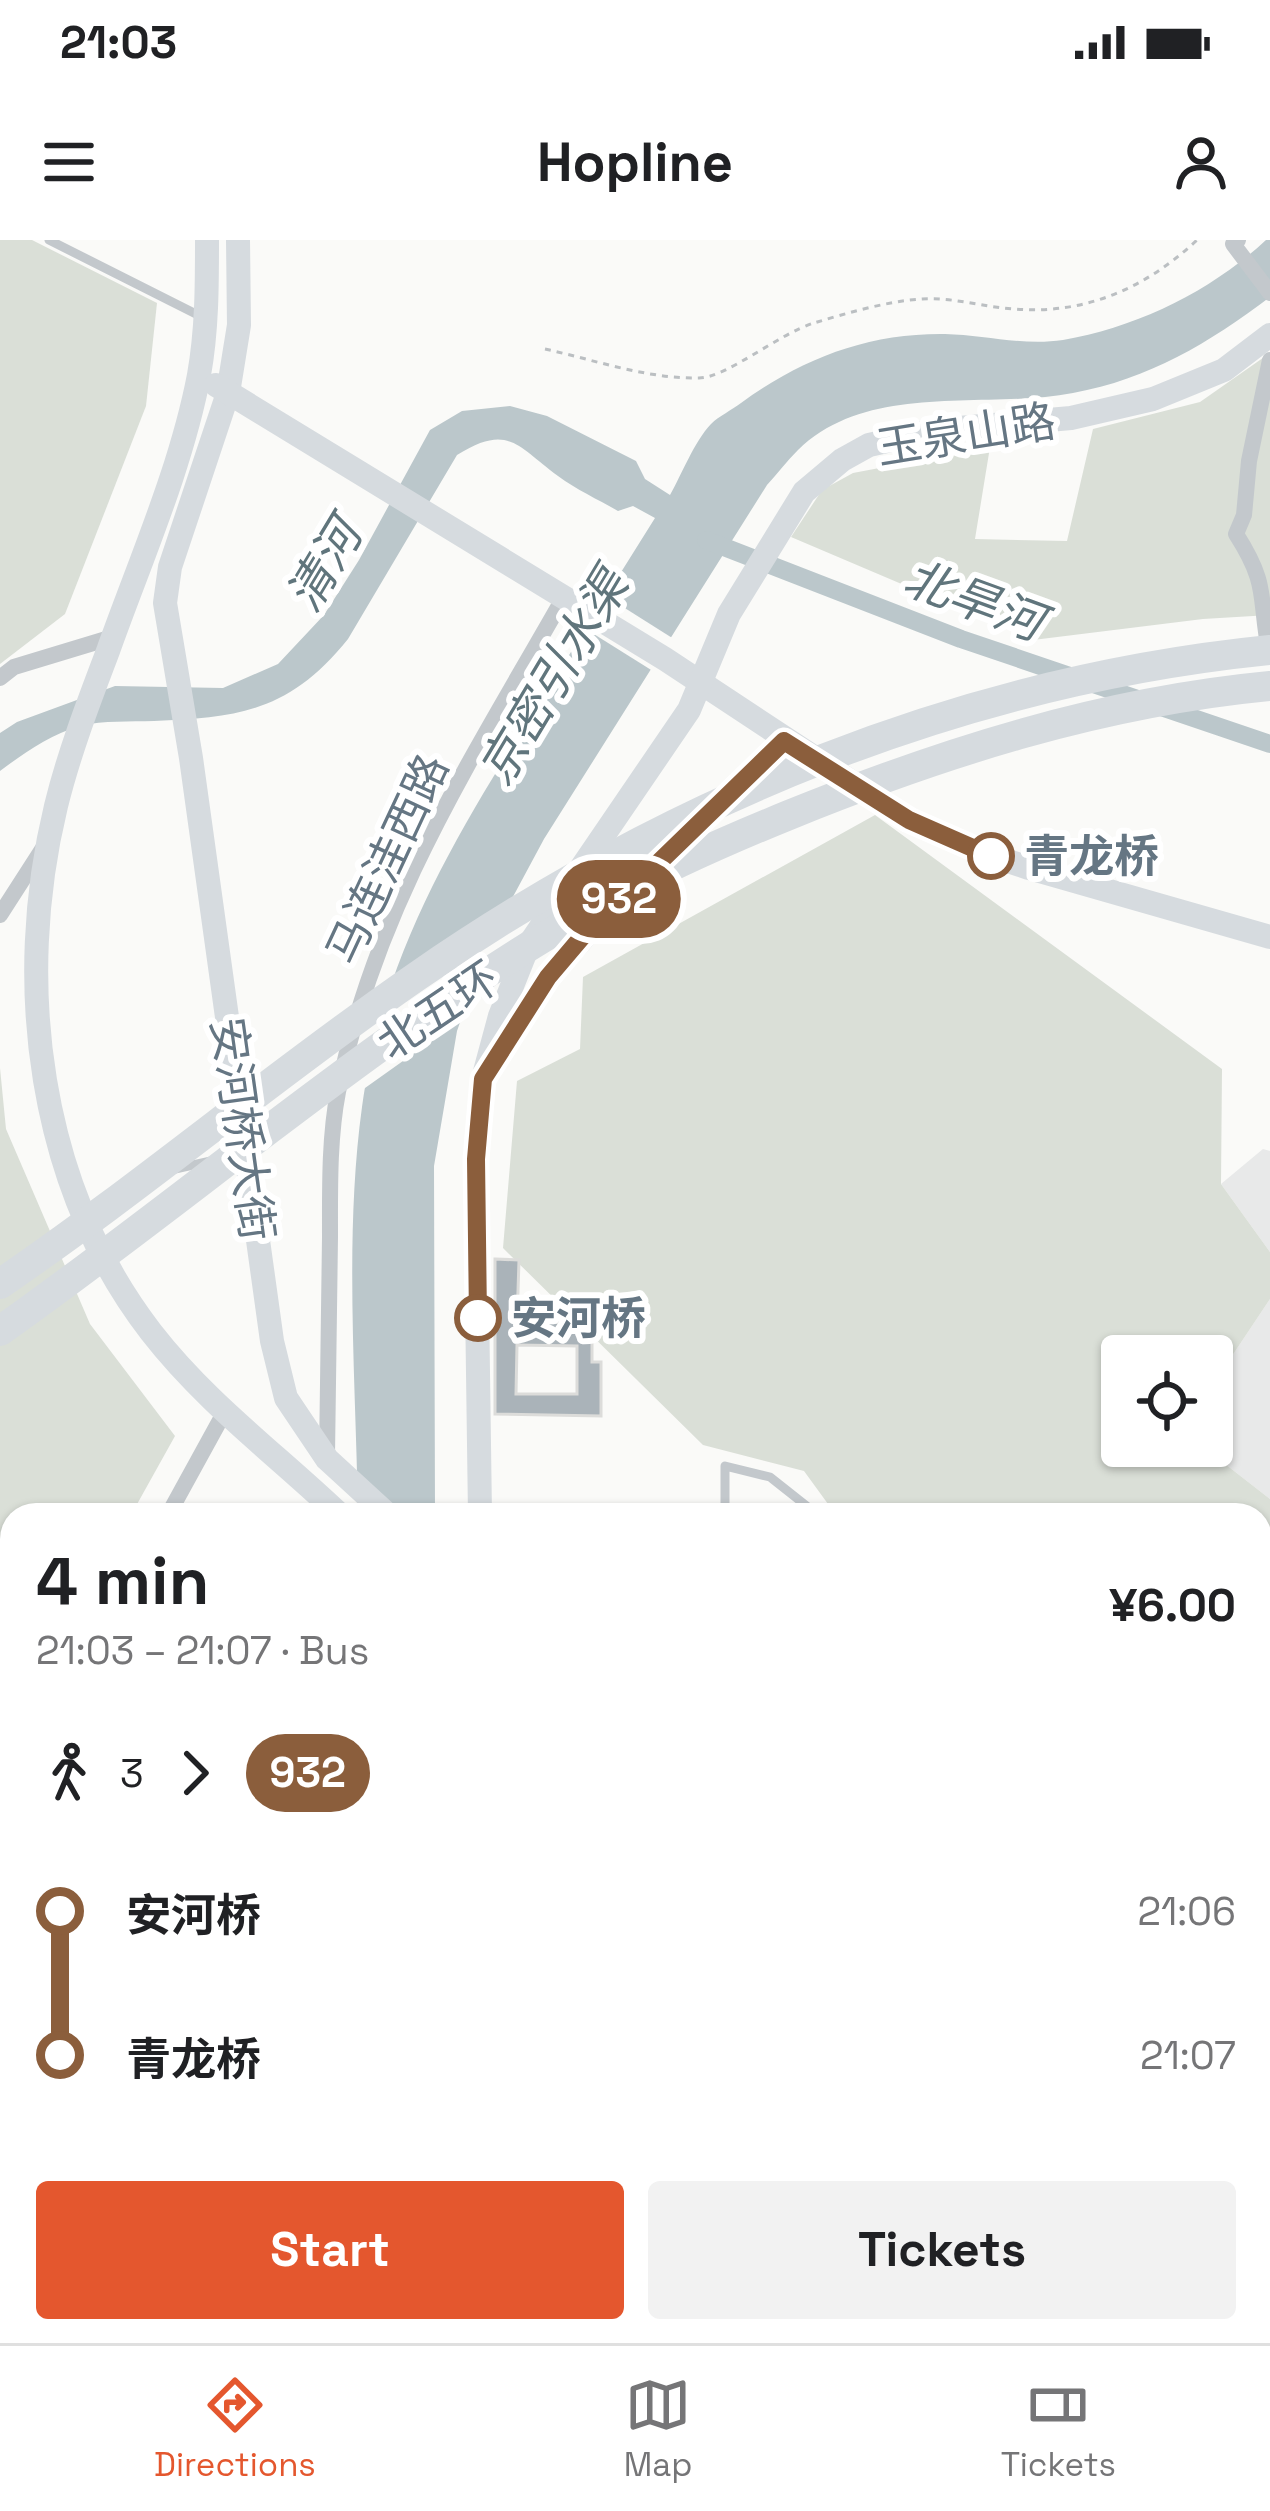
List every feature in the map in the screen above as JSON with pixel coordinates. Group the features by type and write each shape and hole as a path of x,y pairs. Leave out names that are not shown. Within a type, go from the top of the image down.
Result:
{"highway":[{"name":"北五环","path":"0,1284 416,977 523,906 663,829 882,736 1004,698 1148,666 1270,653"},
{"name":"北五环","path":"0,1330 435,1010 545,938 663,871 844,792 1046,725 1270,686"}],"street":[{"path":"207,240 206,320 187,427 65,774 50,837 36,934 37,1017 45,1081 62,1153 105,1262 151,1332 224,1413 323,1503"},
{"path":"228,392 239,325 238,240"},
{"path":"1236,242 1270,293"},
{"name":"玉泉山路","path":"480,1503 476,1159 483,1079 500,1016 528,946 689,710 729,614 778,532 818,478 868,445 936,430 1071,418 1153,399 1224,370 1270,335"},
{"path":"1270,360 1237,534 1259,562 1264,577 1264,627 1270,653"},
{"path":"199,375 665,659 909,820 978,851 1270,937"},
{"name":"安河桥大街","path":"228,392 170,567 165,603 170,646 191,758 272,1341 286,1398 327,1459 375,1503"},
{"name":"马连洼西路","path":"327,1459 330,1181 337,1096 359,1006 386,926 418,856 575,604"},
{"path":"0,678 14,667 110,645"},
{"path":"483,1079 548,977 582,937 784,741"},
{"path":"0,915 50,837"},
{"path":"175,1503 224,1413"}],"lane":[{"path":"49,240 206,320"},
{"path":"175,1169 246,1154"},
{"path":"725,1503 724,1466 770,1478 802,1503"}],"path":[{"path":"545,349 701,379 725,371 766,344 812,323 918,299 1039,310 1091,302 1145,282 1197,240"}],"shaded area":[{"path":"0,240 32,240 157,303 146,406 65,614 0,664"},
{"path":"1270,240 1270,297 1153,369 1073,393 929,402 859,414 827,428 798,450 767,485 544,839 487,945 457,1031 434,1166 435,1503 358,1503 354,1207 362,1107 386,1001 424,904 473,811 655,518 633,506 618,511 565,481 512,442 475,445 457,455 348,639 327,663 284,695 262,706 213,717 80,726 48,739 0,771 0,733 17,722 115,686 223,688 278,664 324,615 430,430 462,411 510,406 547,416 636,461 645,479 670,495 711,424 812,361 863,344 917,335 1033,342 1091,334 1172,304"},
{"path":"1270,353 1270,615 1033,640 791,537 822,490 853,473 990,447 975,539 1067,541 1093,429 1200,402"},
{"path":"875,815 1222,1069 1221,1184 1270,1252 1270,1299 1233,1354 1233,1335 1101,1335 1101,1467 1229,1467 1270,1503 827,1503 804,1471 703,1445 503,1248 517,1081 580,1049 583,977"},
{"path":"0,1068 6,1129 90,1324 175,1436 138,1503 0,1503"},
{"path":"1263,1149 1270,1151 1270,1252 1221,1184"},
{"path":"1270,1299 1270,1499 1229,1467 1233,1467 1233,1354"}],"pier":[{"path":"601,593 677,641 656,673 581,626"},
{"path":"517,902 493,947 469,1014 358,1093 375,1011"}],"building":[{"path":"495,1259 519,1260 517,1322 592,1323 592,1362 601,1362 601,1416 495,1414","holes":["517,1345 577,1346 577,1394 516,1394"]}],"waterway":[{"name":"北旱河","path":"706,540 961,639 1270,744"}],"bus line":[{"name":"932","path":"478,1318 476,1159 483,1079 548,977 582,937 784,741 909,820 991,856"}],"place":[{"name":"青龙桥","path":"991,856"},
{"name":"安河桥","path":"478,1318"}],"water label":[{"name":"清河","path":"324,565"},
{"name":"京密引水渠","path":"553,677"}]}
